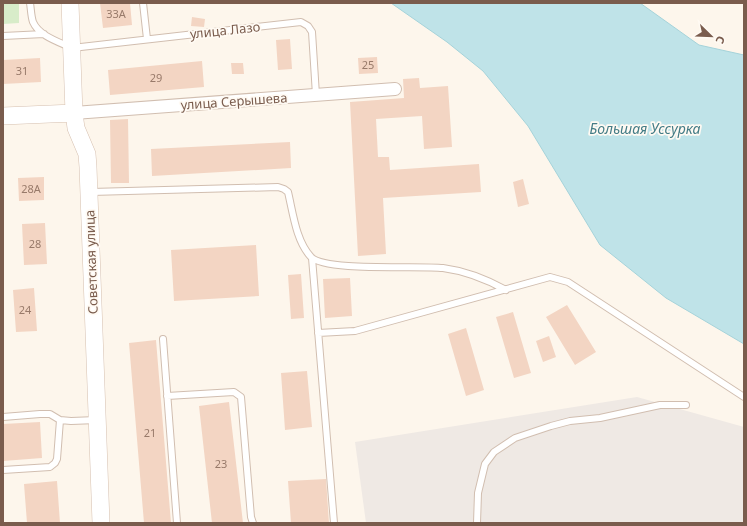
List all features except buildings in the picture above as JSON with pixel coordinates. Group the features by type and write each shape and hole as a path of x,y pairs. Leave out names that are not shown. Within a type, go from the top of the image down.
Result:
{"main road":[{"name":"Советская улица","path":"70,3 74,113 76,128 87,154 101,523"},
{"path":"3,116 74,113"}],"street":[{"name":"улица Серышева","path":"74,113 395,89"}],"lane":[{"path":"30,3 33,22 44,34 72,48"},
{"path":"143,3 147,39"},
{"name":"улица Лазо","path":"72,48 301,22 308,26 312,32 316,94"},
{"path":"3,36 44,34"},
{"path":"89,192 278,187 288,192 303,246 312,258 319,262 329,264 454,269 482,278 506,290"},
{"path":"312,258 334,523"},
{"path":"318,333 355,331 550,277 568,282 744,397"},
{"path":"163,339 177,523"},
{"path":"167,396 234,392 241,397 251,517 253,523"},
{"path":"477,523 478,493 485,464 494,452 515,438 570,421 600,418 660,405 686,405"},
{"path":"3,417 50,414 60,420 96,420"},
{"path":"3,470 50,467 53,465 57,459 58,453 60,420"}],"shaded area":[{"path":"637,397 744,427 744,523 366,523 355,442"}],"green space":[{"path":"3,3 19,3 19,23 3,24"}],"water":[{"name":"Большая Уссурка","path":"391,3 640,3 699,45 744,55 744,344 666,298 600,245 528,126 483,71 447,42"}]}
